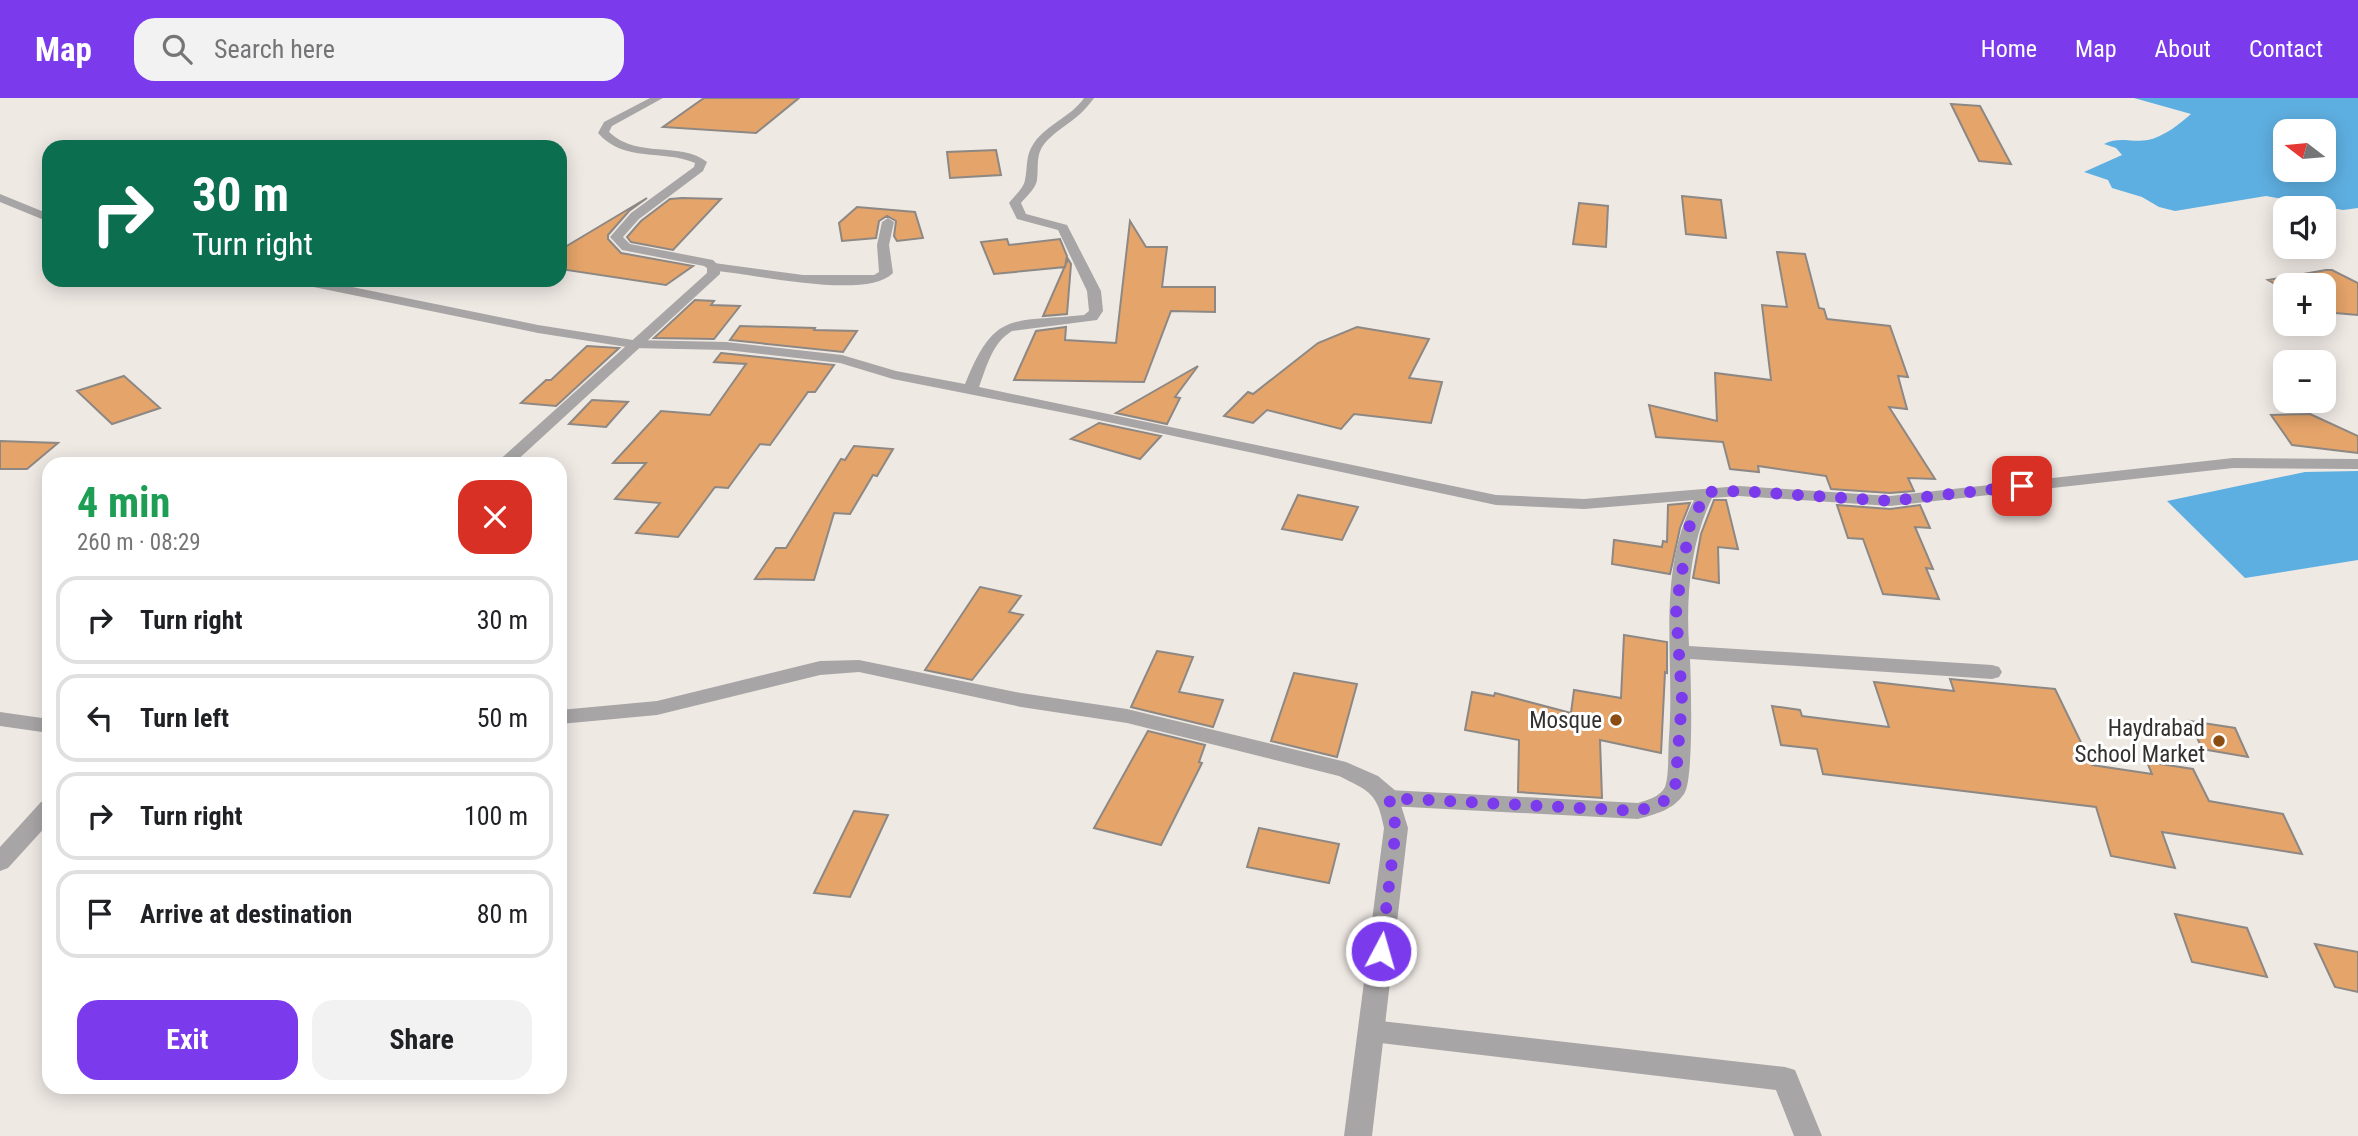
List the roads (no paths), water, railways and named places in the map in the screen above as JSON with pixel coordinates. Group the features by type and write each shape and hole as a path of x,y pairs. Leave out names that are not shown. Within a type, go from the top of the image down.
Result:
{"street":[{"path":"658,98 608,124 603,133 608,140 627,148 692,158 701,162 699,169 635,216 616,237 626,247 708,263 714,267 743,268 774,276 808,280 877,279 886,273 883,246 888,222"},
{"path":"970,390 984,355 1001,331 1009,327 1084,319 1092,317 1096,311 1094,291 1062,228 1021,216 1014,203 1031,183 1030,159 1036,145 1083,110 1089,98"},
{"path":"0,198 42,215"},
{"path":"511,457 713,274 714,267"},
{"path":"333,287 538,329 633,344 726,346 842,359 893,375 1496,500 1584,504 1739,491 1890,501 2233,463 2358,464"},
{"path":"1389,798 1638,811 1662,803 1675,789 1682,700 1676,608 1690,524 1707,492"},
{"path":"1679,652 1992,672"},
{"path":"567,716 657,708 820,668 859,666 1021,701 1127,716 1334,767 1370,782 1389,798 1396,828 1358,1136"},
{"path":"0,719 42,725"},
{"path":"0,862 42,816"},
{"path":"1372,1031 1785,1079 1808,1136"}],"water":[{"path":"2134,98 2358,98 2358,208 2336,209 2336,196 2266,196 2175,211 2112,188 2108,180 2084,172 2122,155 2116,148 2104,144 2115,140 2142,141 2171,130 2191,114"},
{"path":"2358,471 2358,560 2245,578 2167,501 2305,472"}],"place":[{"name":"Mosque","path":"1616,720"},
{"name":"Haydrabad School Market","path":"2219,741"}]}
